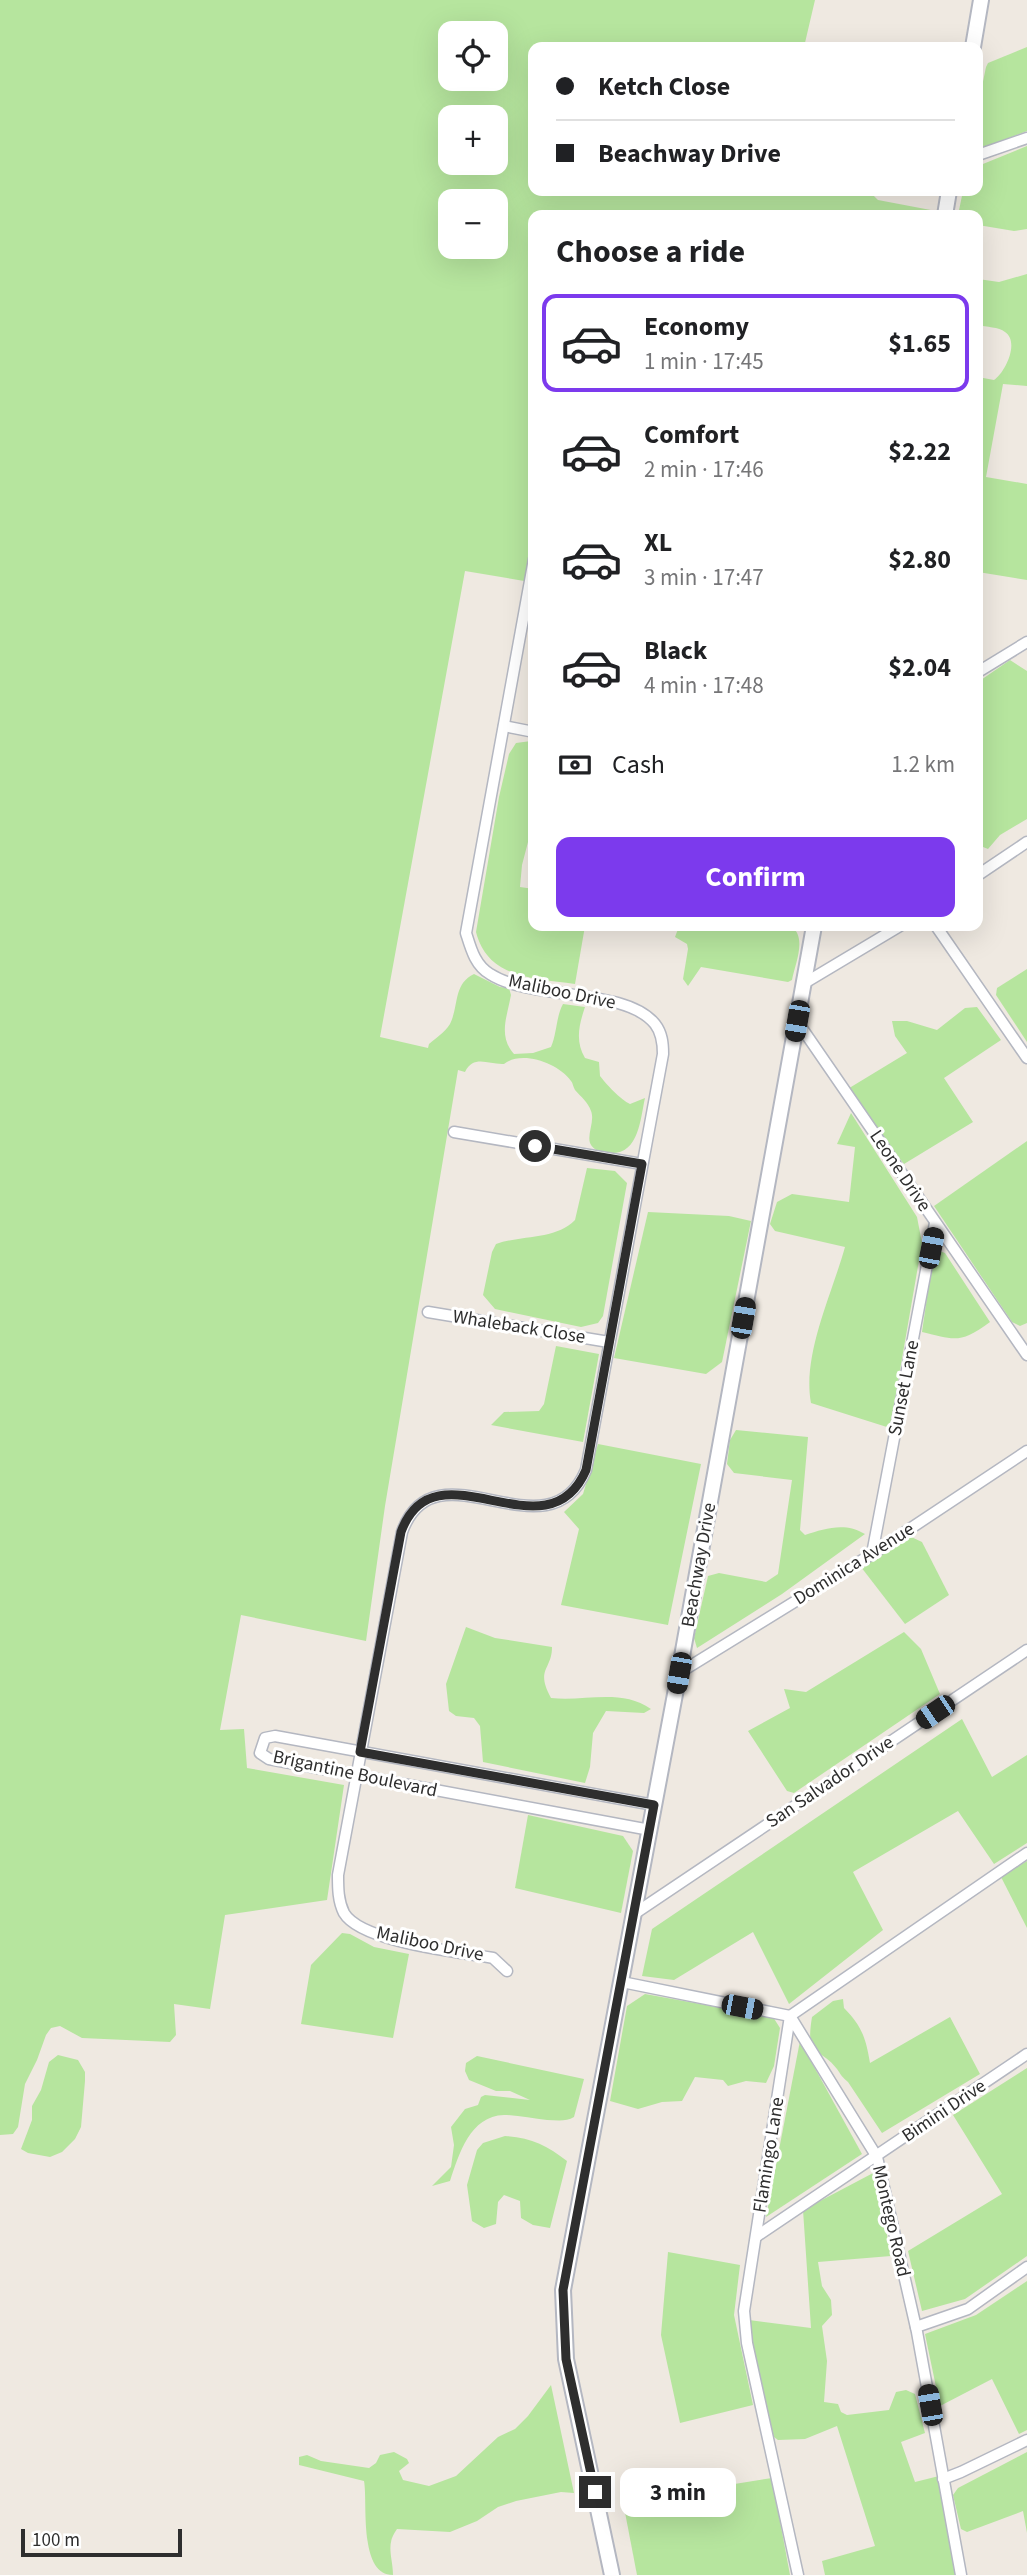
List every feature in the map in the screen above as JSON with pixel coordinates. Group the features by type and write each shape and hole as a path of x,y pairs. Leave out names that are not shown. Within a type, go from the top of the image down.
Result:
{"street":[{"path":"974,42 981,0"},
{"path":"983,153 1027,138"},
{"name":"Maliboo Drive","path":"507,1971 493,1958 378,1936 354,1924 344,1913 338,1894 338,1875 401,1532 408,1513 433,1495 459,1494 531,1507 547,1507 574,1492 586,1470 663,1054 663,1039 656,1025 645,1014 618,1003 516,985 489,974 473,956 466,933 528,592"},
{"path":"983,669 1027,642"},
{"path":"504,726 528,732"},
{"path":"983,872 1027,842"},
{"name":"Beachway Drive","path":"612,2575 566,2359 563,2290 679,1673 813,931"},
{"path":"803,984 892,931"},
{"path":"939,931 1027,1058"},
{"name":"Leone Drive","path":"797,1021 1027,1354"},
{"path":"454,1132 642,1164"},
{"name":"Sunset Lane","path":"872,1554 935,1223"},
{"name":"Whaleback Close","path":"428,1312 609,1342"},
{"name":"Dominica Avenue","path":"679,1673 872,1554 1027,1451"},
{"name":"San Salvador Drive","path":"634,1913 1027,1650"},
{"name":"Brigantine Boulevard","path":"650,1830 269,1759 260,1753 265,1738 275,1736 654,1805"},
{"path":"622,1982 790,2016 1027,1853"},
{"name":"Montego Road","path":"790,2016 877,2157 916,2327 961,2575"},
{"name":"Flamingo Lane","path":"790,2016 744,2311 747,2343 798,2575"},
{"name":"Bimini Drive","path":"757,2236 1027,2054"},
{"path":"916,2327 968,2309 1027,2267"},
{"path":"943,2479 1027,2440"}],"green space":[{"path":"0,0 815,0 805,42 528,42 528,196 874,196 878,200 931,210 528,210 528,582 465,571 380,1037 428,1048 450,1024 460,989 467,978 474,974 500,987 509,988 511,995 505,1033 514,1054 533,1053 551,1047 563,1004 585,1007 579,1033 582,1052 585,1058 599,1062 600,1076 622,1099 630,1104 645,1098 639,1126 632,1143 626,1149 600,1152 590,1143 590,1108 571,1081 558,1069 539,1060 520,1058 504,1064 477,1062 465,1072 458,1070 385,1506 366,1641 241,1615 220,1730 244,1729 247,1768 344,1785 327,1900 225,1915 210,2009 174,2004 176,2035 170,2042 82,2038 60,2026 51,2028 25,2084 18,2127 13,2134 0,2135"},
{"path":"1027,47 1027,131 986,147 983,146 983,82 988,63"},
{"path":"1027,146 1027,229 1014,231 983,226 983,210 959,210 962,196 983,196 983,164"},
{"path":"1027,274 1027,386 1003,384 986,477 1027,484 1027,580 983,573 983,378 994,380 998,376 1009,357 1011,343 1002,330 983,326 983,280 999,282"},
{"path":"1010,660 1027,671 1027,819 1000,835 988,849 983,847 983,679"},
{"path":"528,742 528,842 520,887 528,888 528,931 584,931 575,984 529,977 502,968 482,947 476,932 499,797 509,754 516,743"},
{"path":"677,931 795,931 799,944 792,980 788,982 701,967 688,986 683,979 687,944 675,937"},
{"path":"1027,969 1027,1042 996,995 997,988"},
{"path":"977,1007 1001,1040 944,1078 973,1122 904,1164 846,1090 907,1053 895,1036 892,1021 907,1021 937,1030 965,1008"},
{"path":"851,1113 917,1217 922,1243 890,1428 811,1403 809,1384 814,1345 845,1247 775,1231 770,1224 777,1202 792,1194 849,1202 855,1147 837,1144"},
{"path":"1027,1141 1027,1323 1020,1326 1012,1322 934,1206"},
{"path":"587,1168 615,1171 627,1183 603,1316 598,1323 581,1327 495,1309 483,1295 496,1244 558,1231 575,1220"},
{"path":"648,1212 729,1216 751,1221 722,1362 706,1374 614,1358"},
{"path":"934,1249 945,1253 990,1322 964,1337 950,1338 922,1332"},
{"path":"556,1346 599,1354 583,1442 491,1425 504,1412 539,1411 544,1404"},
{"path":"736,1430 808,1437 800,1530 805,1535 828,1528 843,1527 865,1534 782,1594 697,1648 694,1638 708,1576 719,1573 766,1582 778,1574 792,1480 734,1473 727,1464 730,1440"},
{"path":"598,1444 701,1464 668,1625 561,1605 579,1529 564,1512 583,1494"},
{"path":"907,1535 922,1542 949,1595 905,1624 861,1567"},
{"path":"466,1627 495,1638 552,1647 544,1675 551,1698 615,1697 651,1709 644,1713 606,1711 593,1733 590,1767 585,1783 483,1762 480,1726 474,1718 456,1716 449,1711 446,1684"},
{"path":"904,1632 921,1649 940,1694 794,1793 787,1791 748,1731 790,1708 784,1689 806,1692"},
{"path":"962,1719 992,1777 1027,1755 1027,1843 994,1864 958,1811 853,1872 883,1930 789,2004 753,1932 674,1980 642,1976 652,1929"},
{"path":"528,1815 623,1836 633,1851 621,1913 515,1888"},
{"path":"1027,1861 1027,1928 1001,1877"},
{"path":"342,1933 350,1934 374,1947 409,1954 393,2038 301,2024 311,1965"},
{"path":"645,1994 773,2017 780,2028 774,2066 766,2083 746,2081 728,2086 723,2080 695,2077 682,2101 662,2102 638,2109 610,2101 627,2006"},
{"path":"843,1999 844,2008 862,2033 870,2063 950,2017 980,2074 882,2133 848,2082 815,2050 810,2040 812,2017 833,2001"},
{"path":"800,2041 862,2154 766,2217"},
{"path":"58,2055 78,2060 85,2072 81,2127 75,2139 62,2152 50,2157 28,2153 21,2149 32,2120 32,2106 41,2090 49,2062"},
{"path":"477,2056 584,2079 574,2117 561,2120 509,2115 492,2117 474,2129 468,2138 450,2181 432,2186 451,2167 454,2145 451,2127 465,2109 478,2105 481,2097 485,2095 530,2100 510,2091 496,2091 469,2080 465,2071 466,2063"},
{"path":"1027,2068 1027,2256 965,2299 922,2311 908,2251 1002,2194 953,2115"},
{"path":"505,2136 538,2143 567,2161 550,2228 533,2225 521,2218 520,2201 504,2195 498,2202 496,2224 484,2228 472,2221 467,2185 477,2150 483,2143"},
{"path":"875,2172 891,2256 818,2262 822,2286 831,2300 832,2315 822,2326 827,2361 824,2402 838,2404 841,2412 847,2415 889,2410 896,2392 906,2390 915,2394 925,2433 901,2442 915,2482 939,2476 955,2575 825,2575 822,2561 875,2546 837,2426 805,2439 778,2440 770,2434 750,2340 749,2320 811,2328 803,2210"},
{"path":"668,2252 740,2265 734,2315 753,2405 680,2423 661,2335"},
{"path":"1027,2281 1027,2430 1019,2434 992,2379 940,2406 925,2334 976,2315"},
{"path":"551,2385 574,2493 561,2492 516,2501 498,2507 477,2521 450,2532 397,2529 390,2546 393,2575 382,2572 369,2551 364,2481 299,2465 299,2457 307,2455 321,2461 369,2468 376,2463 380,2455 394,2452 409,2463 399,2471 403,2480 429,2486 456,2476 498,2437 515,2429"},
{"path":"1027,2452 1027,2533 1023,2511 967,2532 961,2529 953,2495 958,2488"},
{"path":"772,2478 790,2575 637,2575 623,2502"}],"route":[{"path":"535,1146 642,1164 586,1470 574,1492 547,1507 531,1507 459,1494 433,1495 408,1513 401,1532 360,1752 654,1805 563,2290 566,2359 595,2492"}]}
